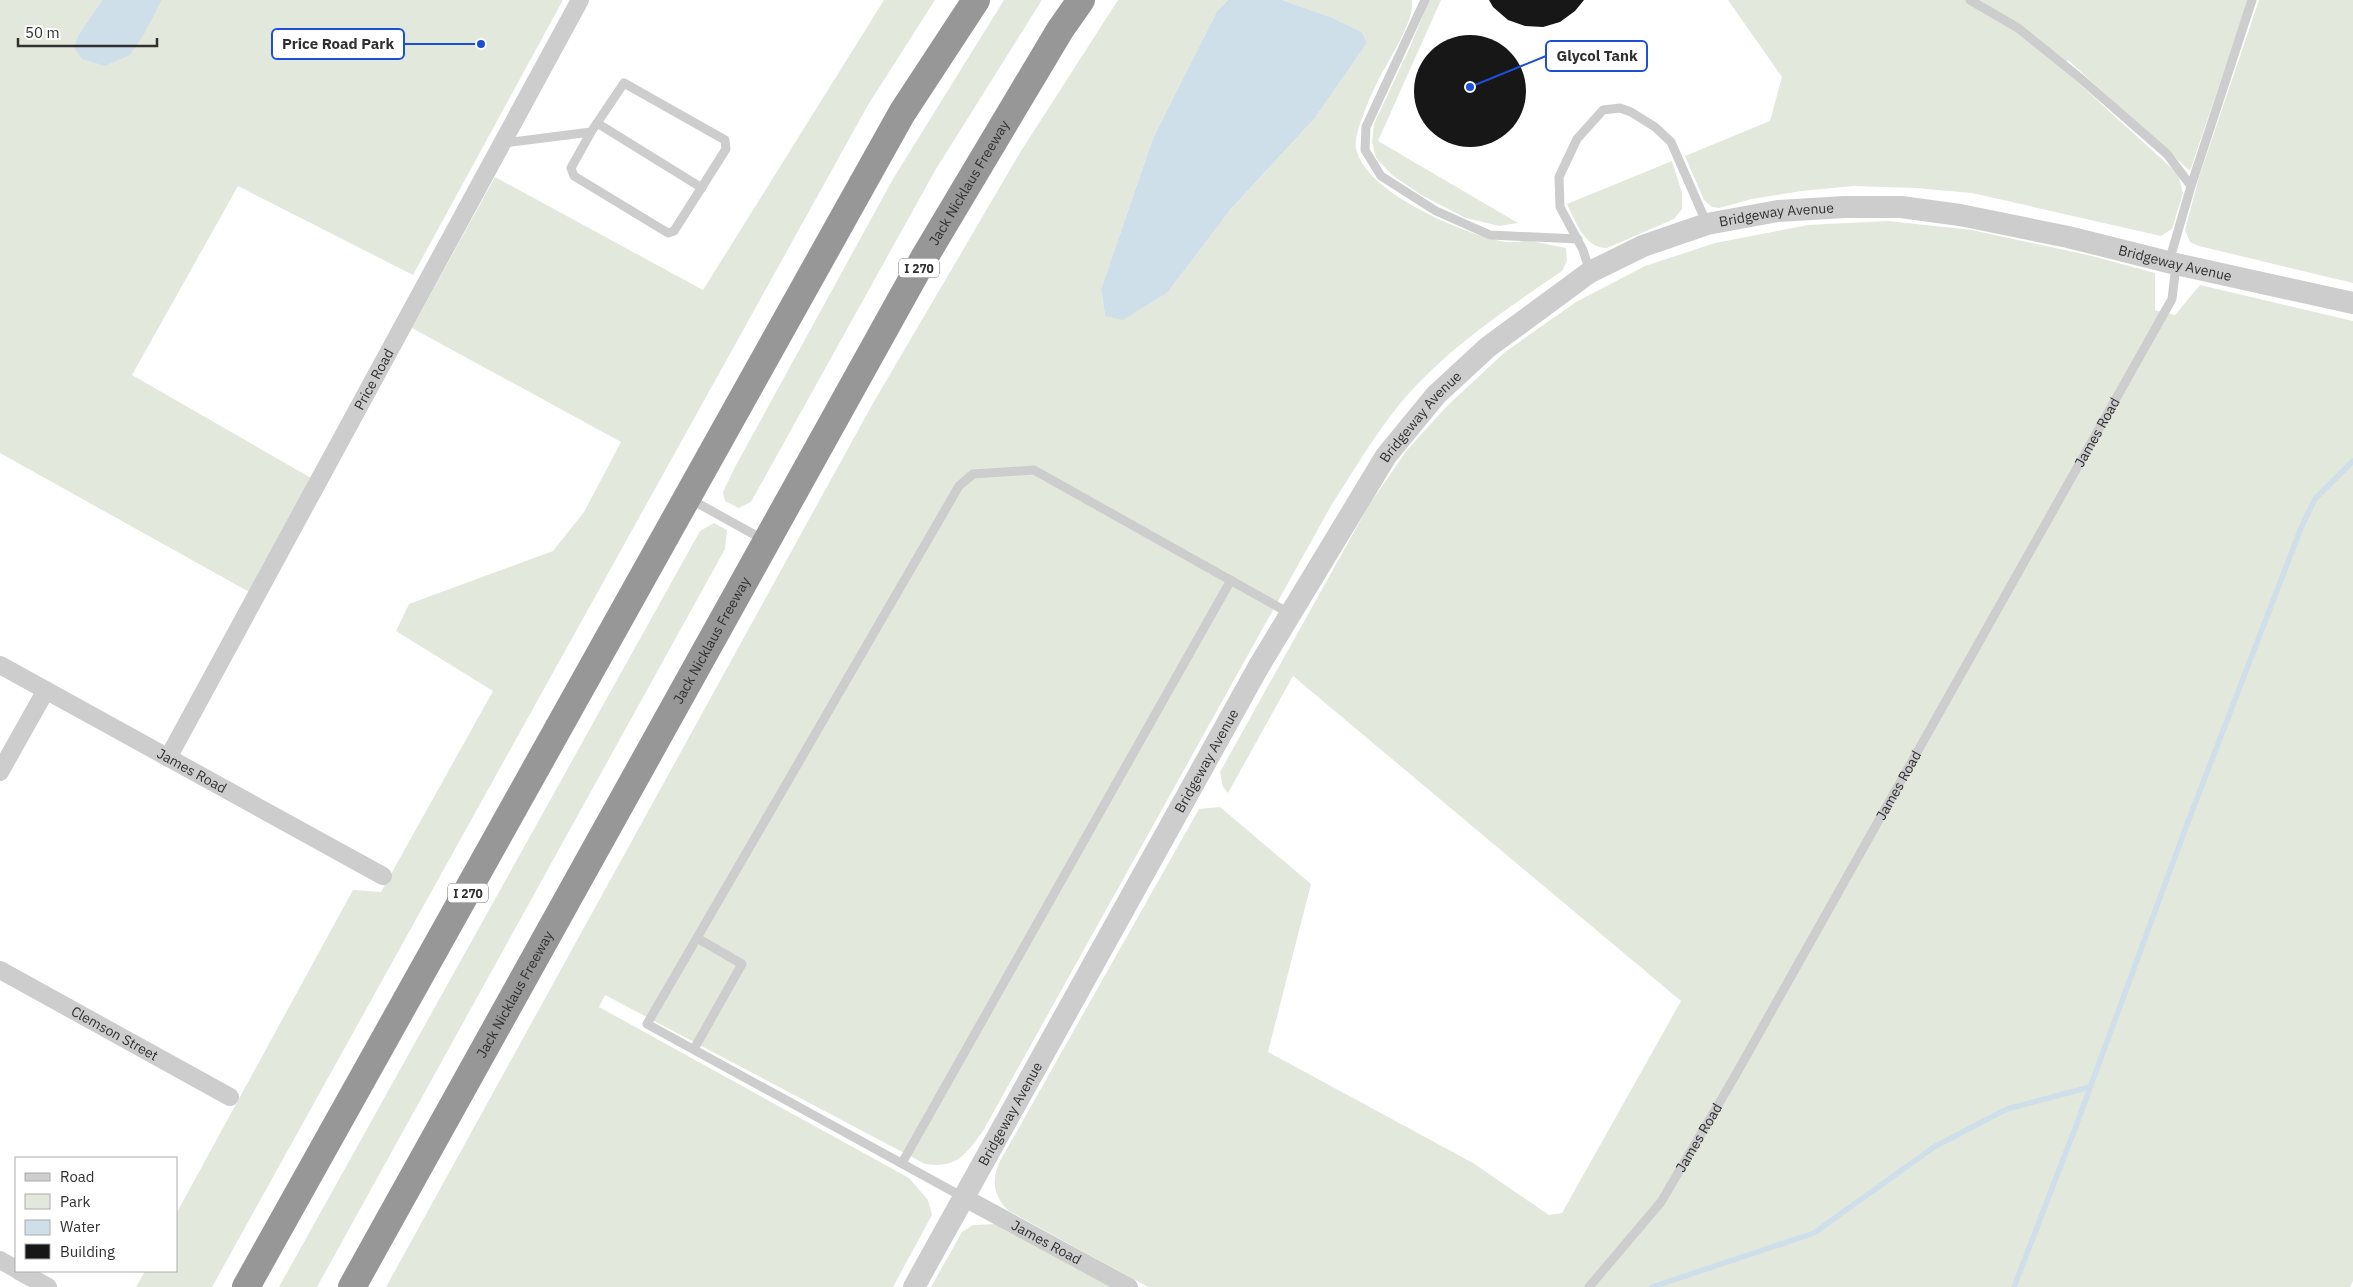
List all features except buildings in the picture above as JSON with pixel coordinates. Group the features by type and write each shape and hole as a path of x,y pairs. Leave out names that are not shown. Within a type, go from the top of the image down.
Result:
{"highway":[{"name":"I 270","path":"246,1287 902,113 976,0"},
{"name":"Jack Nicklaus Freeway","path":"352,1287 924,258 1060,30 1081,0"}],"street":[{"name":"Price Road","path":"168,758 504,143 580,0"},
{"name":"Bridgeway Avenue","path":"914,1287 1258,666 1386,456 1436,395 1488,347 1590,272 1643,246 1707,224 1778,211 1845,207 1901,207 1960,215 2068,237 2172,264 2353,303"},
{"name":"James Road","path":"0,665 383,876"},
{"path":"0,772 46,690"},
{"name":"Clemson Street","path":"0,970 230,1096"},
{"name":"James Road","path":"963,1197 1129,1287"},
{"path":"0,1260 15,1268"},
{"path":"22,1272 48,1287"}],"lane":[{"path":"1425,0 1366,127 1365,150 1380,176 1436,211 1490,235 1578,239"},
{"path":"1970,0 2018,28 2080,78 2167,154 2191,186"},
{"name":"James Road","path":"1589,1287 1661,1202 1730,1084 2172,299 2172,264 2191,186 2252,0"},
{"path":"624,83 725,140 726,149 674,231 668,233 574,176 571,168 591,132 624,83"},
{"path":"1590,272 1578,239 1560,206 1559,178 1577,139 1590,122 1603,110 1620,108 1655,127 1671,142 1707,224"},
{"path":"597,123 702,188"},
{"path":"504,143 591,132"},
{"path":"963,1197 647,1024 958,486 973,474 1034,470 1290,614"},
{"path":"688,497 766,541"},
{"path":"902,1163 1231,580"},
{"path":"694,1049 742,964 697,938"}],"green space":[{"path":"0,0 102,0 79,34 155,12 162,0 563,0 413,275 238,186 132,375 311,478 251,593 0,453"},
{"path":"884,0 935,0 868,105 212,1287 136,1287 144,1272 178,1272 178,1210 353,890 381,892 493,691 396,631 409,604 553,551 584,512 621,442 412,328 495,177 703,290"},
{"path":"1004,0 1042,0 936,169 751,502 739,508 725,501 723,492 735,467 893,179"},
{"path":"1118,0 1228,0 1217,11 1153,138 1101,289 1105,316 1168,292 1231,209 1315,118 1367,43 1362,32 1331,17 1282,0 1412,0 1410,18 1406,28 1377,83 1360,123 1356,148 1363,164 1377,180 1395,195 1440,220 1484,237 1505,242 1532,241 1566,248 1567,261 1562,271 1483,327 1446,357 1411,391 1379,432 1332,504 983,1131 960,1158 945,1164 925,1164 605,995 599,1007 909,1178 928,1200 932,1215 893,1287 386,1287 872,405 1021,151"},
{"path":"1429,0 1441,0 1378,141 1518,223 1499,226 1466,218 1423,196 1392,175 1376,158 1372,142 1374,124 1411,45"},
{"path":"1728,0 2248,0 2190,171 2068,60 2063,69 2178,174 2183,193 2172,229 2161,236 1972,193 1915,188 1853,186 1802,191 1752,199 1719,208 1712,207 1704,200 1685,156 1770,121 1782,77"},
{"path":"2259,0 2353,0 2353,283 2199,246 2190,242 2185,230 2199,177"},
{"path":"1672,161 1682,193 1682,209 1674,219 1607,248 1599,247 1587,239 1577,225 1567,204"},
{"path":"1888,221 1972,230 2092,256 2155,273 2155,310 2175,315 2200,285 2353,321 2353,1281 2350,1287 1148,1287 1009,1211 1000,1200 995,1188 995,1175 1000,1161 1199,809 1220,807 1311,884 1268,1052 1473,1163 1549,1215 1562,1213 1681,1001 1293,676 1228,793 1223,787 1220,772 1369,505 1407,450 1446,407 1505,352 1576,302 1645,266 1715,243 1808,225"},
{"path":"714,523 727,530 725,549 317,1287 279,1287 700,531"},
{"path":"997,1224 1112,1287 931,1287 962,1232 973,1225"}],"water":[{"path":"102,0 162,0 144,34 130,55 105,66 82,59 74,48 79,34"},
{"path":"1228,0 1282,0 1331,17 1362,32 1367,43 1315,118 1231,209 1168,292 1123,320 1105,316 1101,289 1153,138 1217,11"}],"waterway":[{"path":"2014,1287 2076,1126 2186,827 2301,528 2315,499 2353,461"},
{"path":"1652,1287 1814,1233 1934,1147 2007,1109 2090,1087"}],"place":[{"name":"Price Road Park","path":"481,44"},
{"name":"Glycol Tank","path":"1470,87"}]}
